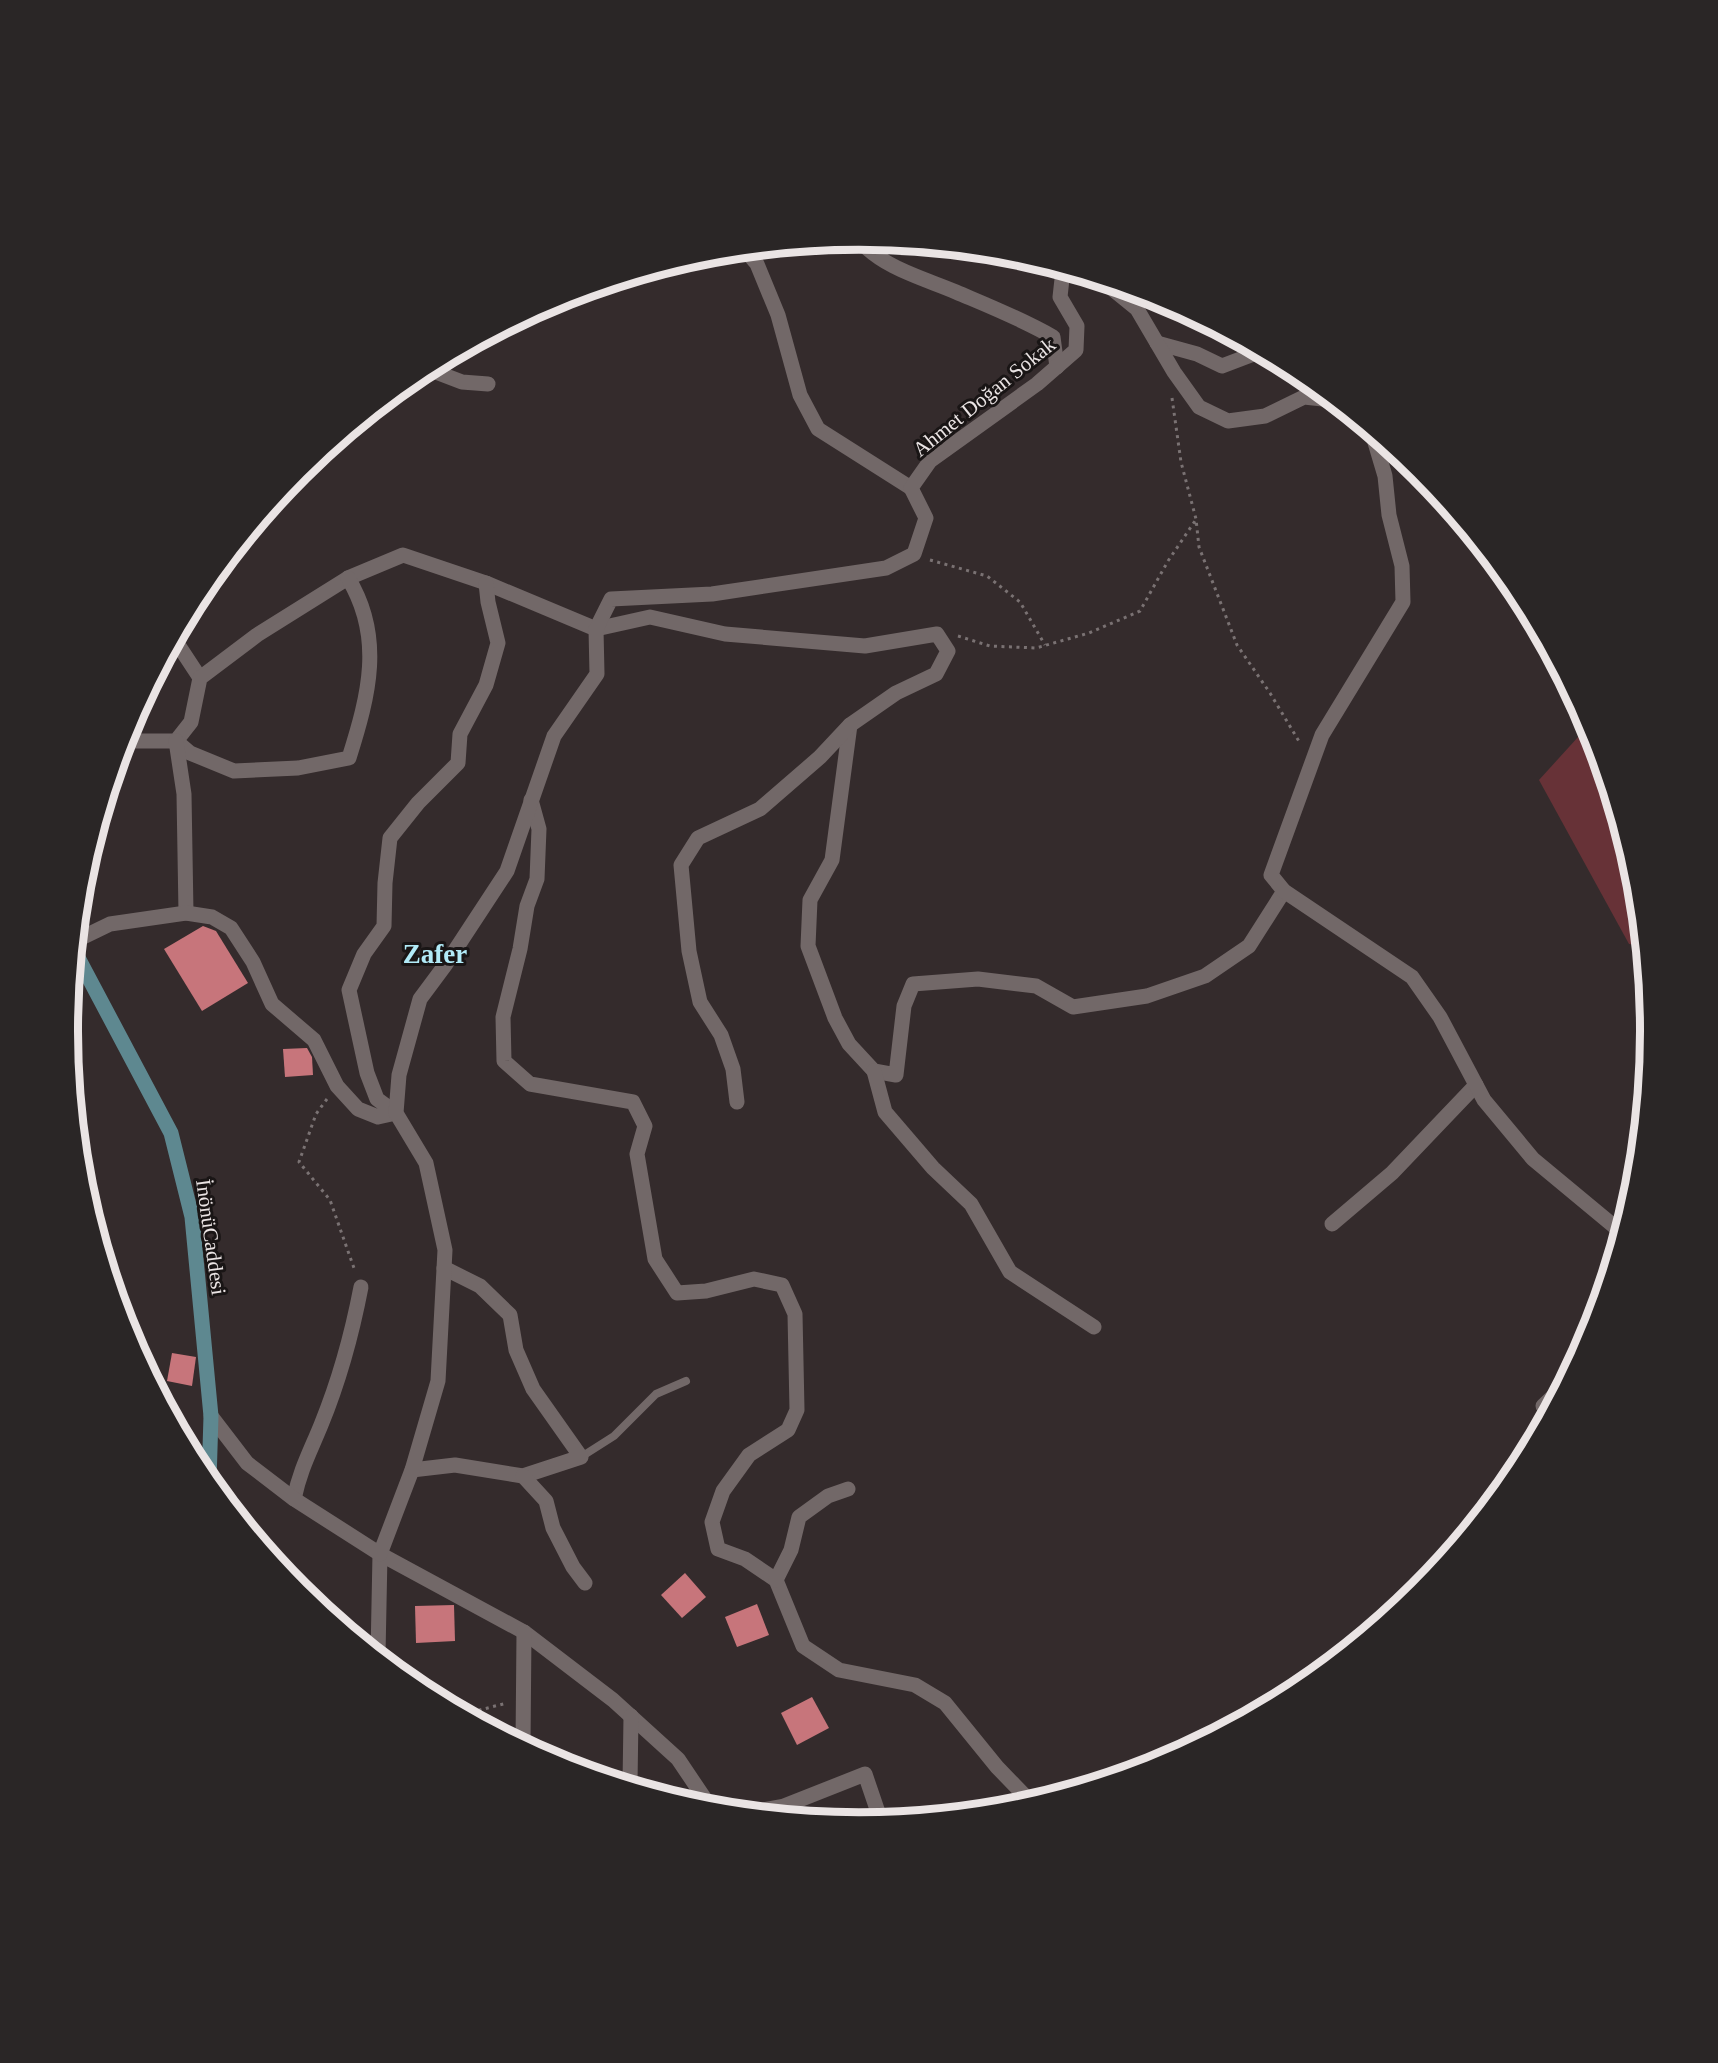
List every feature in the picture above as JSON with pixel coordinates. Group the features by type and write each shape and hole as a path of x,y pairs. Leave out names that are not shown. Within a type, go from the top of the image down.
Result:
{"main road":[{"name":"İnönüCaddesi","path":"82,964 171,1133 192,1216 211,1416 210,1464"}],"street":[{"path":"868,250 902,270 1026,322 1053,337 1057,367"},
{"path":"396,1113 399,1075 420,999 446,964 507,871 554,736 597,674 596,629 611,599 712,594 886,568 914,554 926,518 911,488 818,429 800,395 778,315 752,258"},
{"name":"Ahmet Doğan Sokak","path":"911,488 930,461 1057,367 1076,350 1077,326 1060,297 1063,278"},
{"path":"1121,296 1137,309 1174,372 1199,407 1228,421 1265,416 1304,397 1315,398"},
{"path":"1157,343 1197,354 1222,366 1250,355"},
{"path":"439,373 462,382 488,384"},
{"path":"1376,446 1385,476 1389,515 1402,566 1403,602 1322,735 1271,875 1284,891 1412,977 1440,1017 1484,1100 1533,1159 1615,1227"},
{"path":"186,913 184,794 176,741 191,722 200,678 257,635 348,578 403,555 486,584 596,629 650,617 725,634 865,646 937,634 948,651 936,674 896,693 850,725 820,758 760,809 698,838 681,865 689,951 700,1002 721,1035 730,1060 737,1102"},
{"path":"134,741 176,741 190,753 234,771 298,768 349,758 362,718 372,661 361,600 348,578"},
{"path":"378,1646 380,1554 412,1470 438,1381 445,1250 426,1163 396,1113 377,1099 367,1073 349,990 364,954 384,926 390,838 418,803 458,763 460,734 486,685 498,643 486,584"},
{"path":"180,647 200,678"},
{"path":"850,725 832,860 810,900 808,946 835,1018 849,1044 874,1071 885,1112 933,1168 971,1204 1010,1272 1094,1327"},
{"path":"531,800 539,829 537,879 526,906 520,949 503,1017 504,1061 530,1084 633,1102 645,1126 637,1154 655,1258 677,1293 706,1291 754,1279 782,1285 795,1314 797,1410 788,1430 749,1455 723,1491 712,1522 718,1549 745,1559 776,1580 803,1646 839,1670 915,1685 945,1703 997,1767 1023,1794"},
{"path":"874,1071 896,1075 904,1006 913,984 978,979 1036,986 1073,1007 1147,996 1205,976 1249,946 1284,891"},
{"path":"84,936 110,924 186,913 212,917 231,928 253,962 272,1004 314,1040 337,1086 358,1109 378,1117 396,1113"},
{"path":"1332,1224 1392,1173 1476,1085"},
{"path":"412,1470 455,1465 523,1476 581,1457 533,1389 516,1350 510,1315 480,1286 444,1268"},
{"path":"294,1499 301,1469 321,1425 352,1332 361,1287"},
{"path":"211,1416 247,1463 294,1499 380,1554 525,1632 631,1716 678,1759 703,1796"},
{"path":"523,1476 546,1501 553,1528 573,1567 585,1582"},
{"path":"776,1580 791,1550 799,1517 828,1496 848,1489"},
{"path":"523,1736 525,1632"},
{"path":"630,1778 631,1716"},
{"path":"775,1808 865,1774 878,1812"}],"lane":[{"path":"581,1457 614,1436 656,1394 686,1381"}],"path":[{"path":"1174,372 1172,407 1181,462 1196,519 1199,547 1237,645 1270,693 1295,737 1314,756"},
{"path":"937,634 956,636 990,646 1036,648 1089,633 1140,611 1167,561 1196,519"},
{"path":"914,554 987,576 1020,602 1045,645"},
{"path":"337,1086 316,1114 299,1162 330,1200 361,1287"},
{"path":"473,1711 523,1699"}],"shaded area":[{"path":"1581,734 1599,780 1613,829 1625,879 1634,945 1629,944 1539,780"}],"building":[{"path":"203,926 216,931 248,983 202,1011 164,949"},
{"path":"307,1048 312,1057 313,1075 285,1077 283,1049"},
{"path":"172,1353 196,1357 192,1386 167,1381"},
{"path":"685,1573 706,1597 682,1618 661,1595"},
{"path":"757,1604 769,1635 737,1647 725,1617"},
{"path":"454,1605 455,1641 416,1643 415,1606"},
{"path":"812,1697 829,1728 797,1745 781,1713"}],"district":[{"name":"Zafer","path":"435,954"}]}
